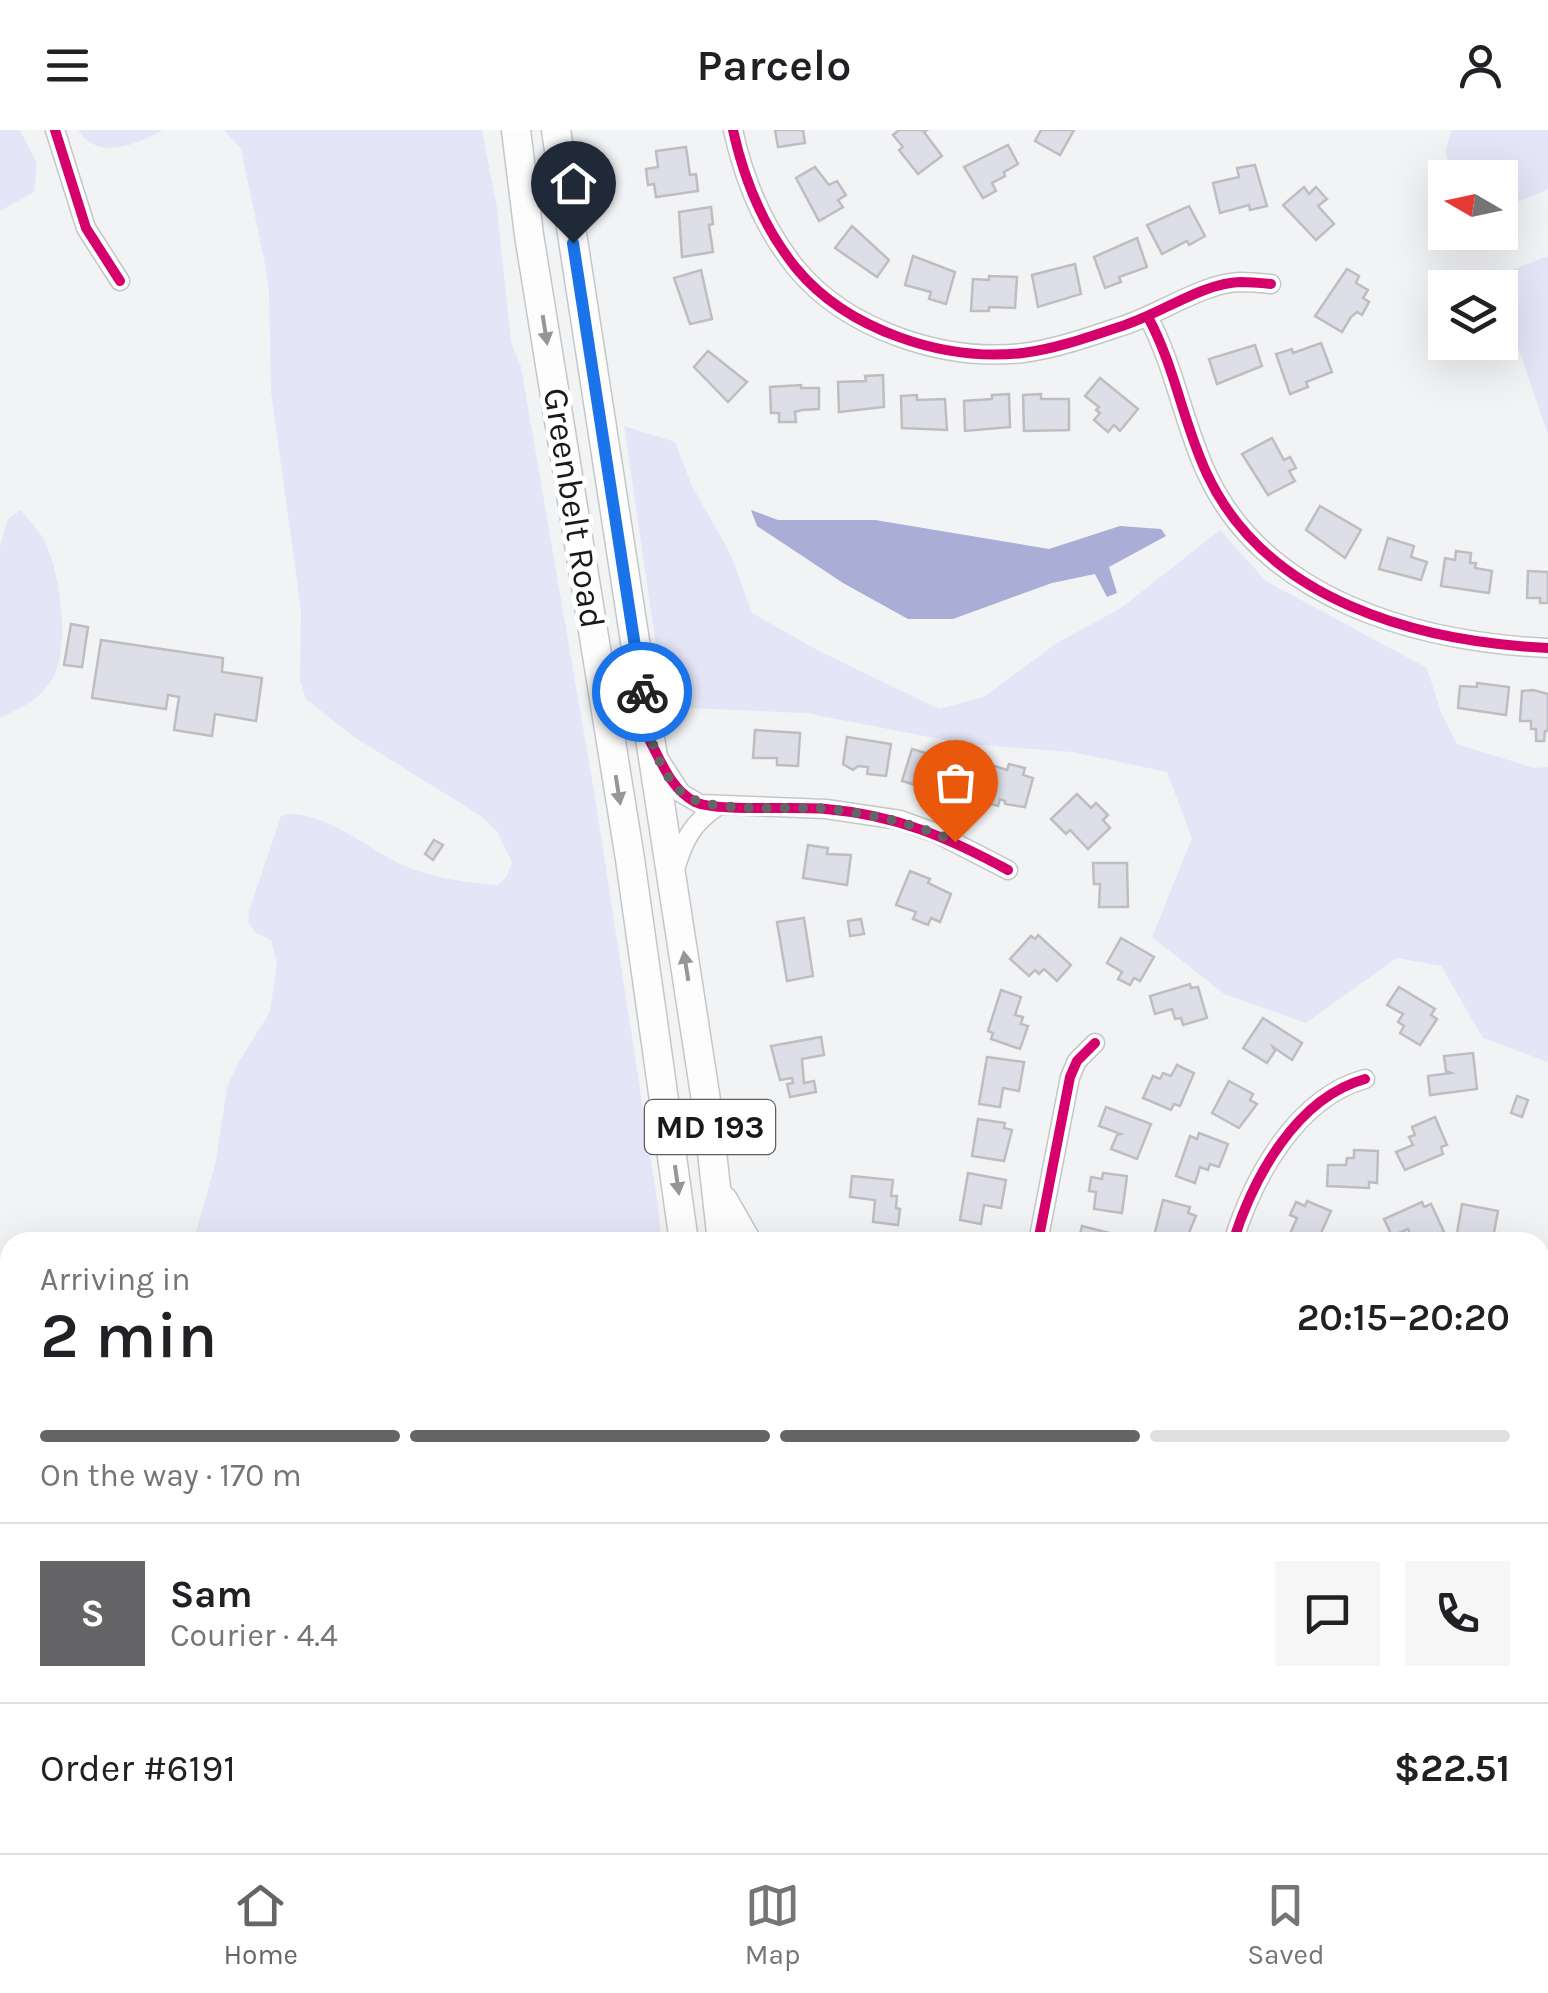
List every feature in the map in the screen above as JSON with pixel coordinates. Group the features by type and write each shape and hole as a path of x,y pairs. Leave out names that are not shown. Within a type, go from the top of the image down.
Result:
{"main road":[{"name":"Greenbelt Road","path":"516,130 683,1232"},
{"name":"Greenbelt Road","path":"556,130 679,920 721,1232"},
{"path":"639,927 679,920"},
{"path":"718,1190 741,1232"}],"street":[{"path":"55,130 86,228 120,281"},
{"path":"733,130 758,207 798,272 830,300 898,336 950,350 1026,352 1148,318 1216,287 1238,282 1270,284"},
{"path":"1148,318 1162,343 1194,444 1217,494 1249,537 1284,569 1332,598 1390,620 1464,640 1548,648"},
{"path":"650,740 681,793 700,804 826,809 900,820 936,833 1008,870"},
{"path":"672,880 684,838 700,818 718,806"},
{"path":"1040,1232 1070,1077 1094,1043"},
{"path":"1237,1232 1261,1178 1291,1132 1328,1093 1365,1079"}],"shaded area":[{"path":"0,130 20,130 37,163 34,192 0,211"},
{"path":"78,130 163,130 130,145 107,148 86,140"},
{"path":"224,130 482,130 497,208 511,342 521,367 595,797 660,1232 196,1232 216,1161 227,1087 270,1012 277,963 271,940 256,933 248,923 281,816 309,816 325,822 400,864 448,879 498,885 507,876 512,862 497,831 481,816 354,737 306,699 300,680 301,610 271,392 269,292 241,149"},
{"path":"1452,130 1548,130 1548,189 1518,202 1518,160 1448,160 1445,151"},
{"path":"1548,256 1548,435 1518,347 1518,270 1512,270"},
{"path":"624,426 675,442 692,486 730,553 752,613 819,651 939,709 984,697 1057,643 1121,608 1220,530 1266,581 1427,668 1441,712 1457,744 1534,768 1548,767 1548,1062 1483,1038 1441,966 1397,958 1306,1023 1224,994 1152,937 1192,838 1167,772 1072,752 965,744 806,713 665,707"},
{"path":"21,510 45,542 55,572 62,612 61,651 51,681 41,694 0,718 0,547 8,519"}],"water":[{"path":"751,510 778,520 875,520 1049,549 1120,526 1161,529 1166,536 1109,567 1117,593 1107,597 1095,574 1052,583 953,619 908,619 843,583 757,526"}],"building":[{"path":"775,130 803,130 805,143 778,147"},
{"path":"899,130 927,130 924,132 942,156 918,174 899,150 903,147 893,135"},
{"path":"1041,130 1074,130 1060,155 1035,141"},
{"path":"1008,145 1018,164 992,183 996,191 983,198 964,167"},
{"path":"686,147 690,175 696,174 698,191 656,197 654,184 648,185 646,169 658,167 656,151"},
{"path":"1255,165 1267,206 1250,210 1249,205 1220,213 1213,183 1239,177 1237,168"},
{"path":"815,167 829,185 837,181 846,195 838,200 843,207 819,221 796,178"},
{"path":"1304,187 1309,194 1316,187 1327,199 1318,206 1334,224 1316,240 1283,205"},
{"path":"1189,206 1205,236 1162,254 1147,225"},
{"path":"711,207 713,252 682,257 679,212"},
{"path":"852,226 889,260 877,277 835,248"},
{"path":"1137,238 1147,267 1119,277 1121,282 1105,288 1094,257"},
{"path":"913,256 955,272 946,304 929,299 931,292 905,285"},
{"path":"1075,264 1081,294 1038,307 1032,275"},
{"path":"1347,269 1359,276 1356,283 1368,290 1363,298 1369,302 1362,315 1357,312 1351,317 1342,332 1315,316"},
{"path":"701,270 712,319 690,324 674,278"},
{"path":"989,276 1017,277 1015,308 971,311 973,279 989,280"},
{"path":"1321,343 1332,372 1306,382 1308,387 1290,394 1276,354 1292,349 1293,353"},
{"path":"1255,345 1262,366 1217,384 1209,359"},
{"path":"708,351 747,382 728,402 694,367"},
{"path":"883,375 884,407 839,412 838,382 866,381 865,376"},
{"path":"1100,378 1138,409 1120,431 1114,425 1108,432 1094,420 1100,413 1096,410 1099,407 1085,396"},
{"path":"770,387 819,388 819,409 795,412 796,422 779,422 779,413 771,413"},
{"path":"1009,394 1010,427 965,431 964,401"},
{"path":"1041,394 1041,399 1069,399 1069,430 1024,431 1023,395"},
{"path":"917,395 917,400 945,399 947,430 902,428 901,396"},
{"path":"1272,438 1284,460 1290,457 1296,468 1289,471 1295,481 1268,495 1242,454"},
{"path":"1320,506 1361,530 1345,558 1306,530"},
{"path":"1388,538 1414,546 1411,557 1427,562 1421,580 1379,569"},
{"path":"1456,551 1471,553 1470,563 1476,563 1475,568 1492,571 1489,593 1441,586 1445,558 1455,560"},
{"path":"1528,571 1548,572 1548,603 1540,603 1540,598 1527,598"},
{"path":"71,624 88,627 82,667 64,665"},
{"path":"101,640 223,658 222,672 262,678 256,721 215,714 212,736 174,730 179,697 168,695 166,709 92,698"},
{"path":"1477,683 1509,687 1506,715 1458,708 1460,686 1477,687"},
{"path":"1522,691 1548,694 1548,731 1544,741 1536,741 1531,721 1520,721"},
{"path":"755,730 800,733 798,766 777,765 777,758 753,758"},
{"path":"847,737 891,744 886,776 867,774 868,767 853,770 843,764"},
{"path":"912,749 953,761 945,789 924,781 922,787 902,781"},
{"path":"988,764 1007,770 1009,764 1025,768 1023,775 1033,778 1025,807 1005,804 1000,799 998,806 978,800"},
{"path":"1077,794 1091,808 1096,803 1108,815 1103,820 1110,828 1088,849 1070,830 1066,834 1051,819"},
{"path":"434,840 443,845 433,860 425,854"},
{"path":"808,845 828,848 827,854 851,855 847,885 803,878"},
{"path":"1093,863 1127,863 1128,907 1099,907 1100,884 1094,884"},
{"path":"910,871 951,894 940,922 931,918 928,925 913,919 916,912 896,905"},
{"path":"804,918 813,976 787,981 777,922"},
{"path":"861,919 864,934 850,936 848,921"},
{"path":"1038,935 1071,965 1057,981 1044,969 1029,976 1010,959 1031,936 1035,939"},
{"path":"1121,938 1154,957 1140,981 1134,978 1130,985 1118,979 1122,972 1107,963"},
{"path":"1190,984 1191,988 1198,987 1207,1018 1183,1025 1181,1018 1175,1019 1172,1009 1155,1014 1150,996"},
{"path":"1399,987 1435,1009 1431,1015 1437,1019 1420,1045 1400,1033 1404,1026 1398,1022 1403,1014 1387,1005"},
{"path":"1001,990 1021,997 1015,1015 1023,1017 1021,1024 1028,1026 1020,1049 991,1039 993,1033 988,1031"},
{"path":"1263,1018 1302,1043 1292,1060 1273,1047 1275,1051 1267,1063 1243,1048"},
{"path":"821,1037 824,1055 802,1059 804,1083 814,1081 816,1092 790,1097 787,1084 793,1083 792,1078 780,1080 771,1046"},
{"path":"1473,1053 1477,1089 1430,1095 1428,1076 1451,1073 1446,1071 1444,1056"},
{"path":"987,1057 1024,1062 1019,1091 1003,1088 1000,1107 979,1104"},
{"path":"1177,1065 1194,1073 1180,1106 1174,1104 1171,1110 1143,1098 1153,1076 1171,1076"},
{"path":"1229,1081 1253,1094 1250,1100 1257,1104 1239,1128 1212,1113"},
{"path":"1517,1096 1528,1100 1522,1117 1511,1113"},
{"path":"1106,1107 1151,1124 1137,1159 1111,1149 1121,1134 1099,1126"},
{"path":"1435,1117 1447,1145 1441,1147 1443,1154 1405,1170 1396,1152 1413,1145 1409,1137 1415,1135 1412,1127"},
{"path":"978,1119 1005,1123 1004,1128 1012,1130 1004,1161 972,1156"},
{"path":"1199,1133 1228,1144 1219,1167 1200,1167 1195,1183 1176,1176 1190,1136 1197,1139"},
{"path":"1354,1150 1378,1151 1377,1183 1369,1182 1369,1188 1327,1186 1328,1165 1346,1165 1347,1158 1354,1158"},
{"path":"968,1173 1006,1180 1001,1208 984,1205 981,1224 960,1220"},
{"path":"1103,1173 1127,1176 1122,1213 1094,1209 1096,1192 1089,1191 1091,1177 1102,1179"},
{"path":"852,1176 893,1180 891,1196 897,1196 896,1208 900,1209 898,1225 873,1222 875,1200 850,1197"},
{"path":"1163,1200 1190,1207 1188,1213 1196,1216 1189,1232 1155,1232"},
{"path":"1307,1201 1331,1211 1322,1232 1291,1232 1297,1218 1290,1215 1296,1202 1305,1206"},
{"path":"1422,1202 1424,1207 1431,1204 1444,1232 1408,1229 1390,1232 1384,1219"},
{"path":"1462,1204 1498,1211 1494,1232 1457,1232"},
{"path":"1082,1226 1105,1232 1080,1232"}],"cycle path":[{"path":"55,130 86,228 120,281"},
{"path":"733,130 756,202 796,268 817,290 869,325 930,346 993,354 1035,351 1134,322 1210,288 1240,282 1271,284"},
{"path":"1148,317 1207,474 1233,518 1267,554 1307,583 1351,606 1399,624 1449,636 1548,648"},
{"path":"650,741 673,783 695,802 720,807 826,809 875,816 942,838 1008,870"},
{"path":"1040,1232 1070,1077 1077,1061 1095,1043"},
{"path":"1237,1232 1265,1167 1298,1122 1318,1103 1365,1079"}],"way so far":[{"path":"642,692 650,740 666,772 681,793 700,804 826,809 900,820 955,842"}],"route":[{"path":"573,243 642,692"}]}
